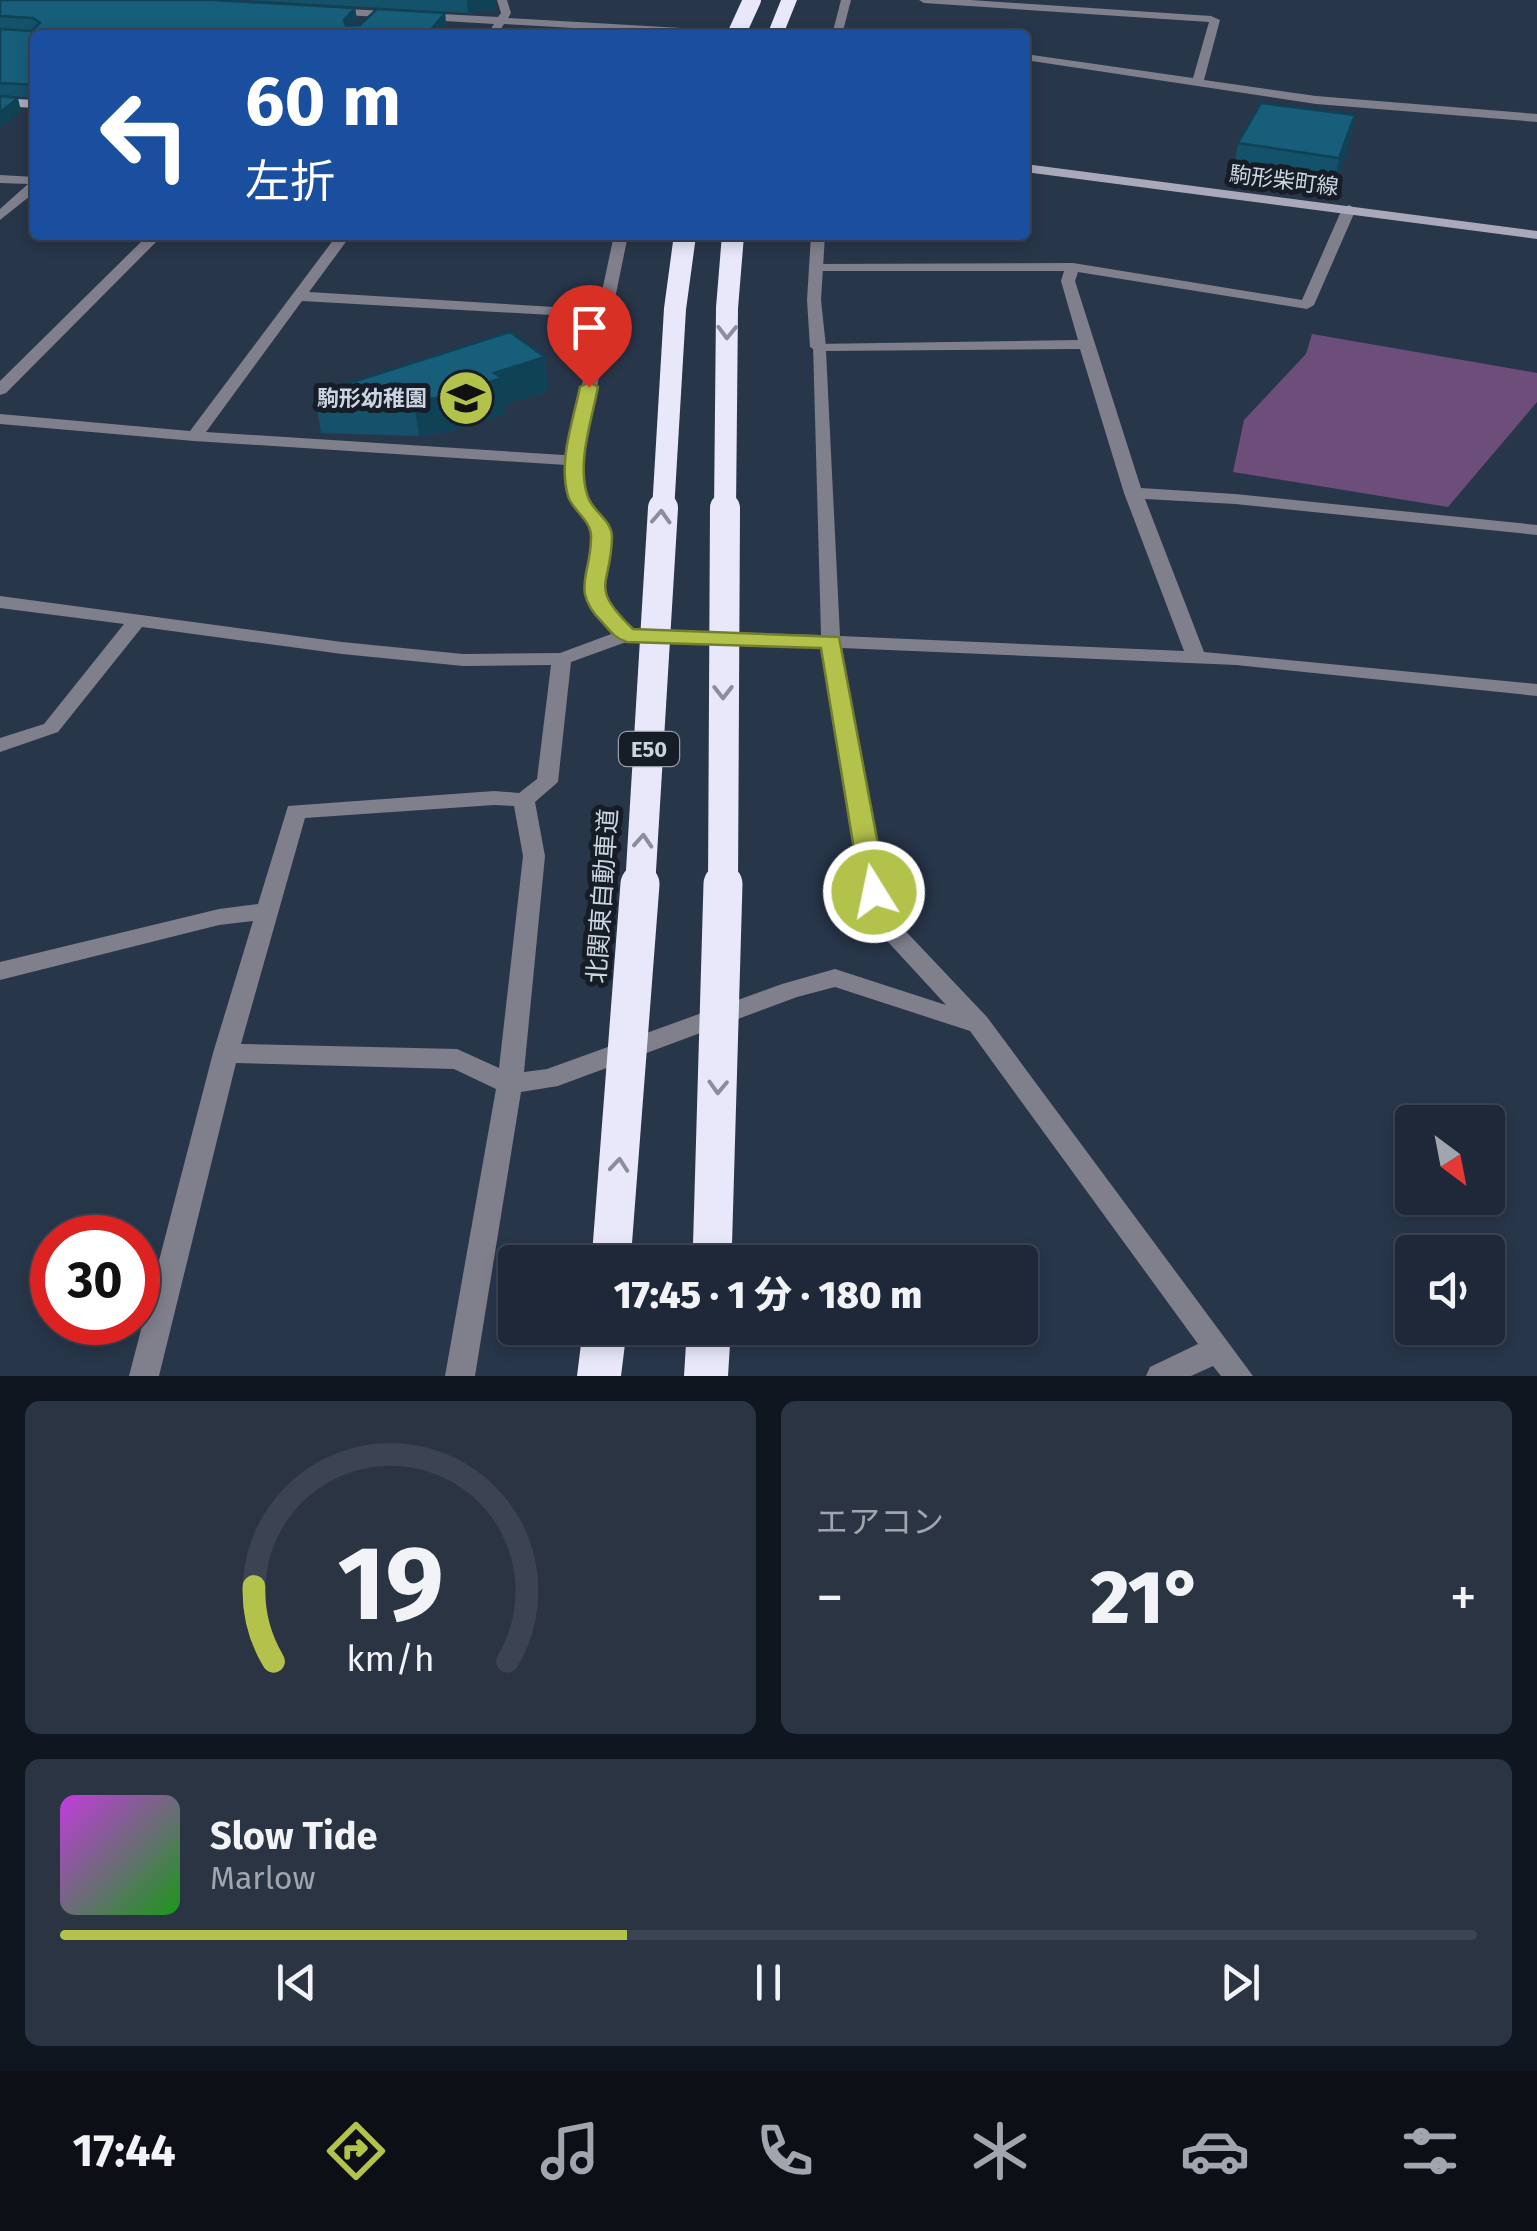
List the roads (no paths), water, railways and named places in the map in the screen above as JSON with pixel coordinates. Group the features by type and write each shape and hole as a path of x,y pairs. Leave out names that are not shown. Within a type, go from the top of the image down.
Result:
{"highway":[{"path":"738,30 752,0"},
{"path":"777,30 790,0"},
{"name":"北関東自動車道","path":"612,1245 649,756 674,309 684,240"},
{"path":"713,1245 722,956 727,308 733,240"},
{"path":"600,1376 603,1345"},
{"path":"706,1376 708,1345"}],"main road":[{"path":"0,102 30,104"},
{"name":"駒形柴町線","path":"1030,169 1537,234"}],"street":[{"path":"495,30 506,12 502,0"},
{"path":"838,30 846,0"},
{"path":"924,0 1215,20 1197,83"},
{"path":"319,10 644,30"},
{"path":"364,24 375,14"},
{"path":"1030,58 1316,100 1537,118"},
{"path":"0,179 30,182"},
{"path":"0,216 30,188"},
{"path":"818,267 1073,267 1307,305 1350,208"},
{"path":"0,390 151,240"},
{"path":"194,436 340,240"},
{"path":"620,240 574,460 578,498 600,526 602,536 592,587 602,610 627,635"},
{"path":"818,240 814,300 831,641 874,892 886,925 978,1024 1238,1376"},
{"path":"1073,267 1068,281 1133,493 1197,659"},
{"path":"297,296 604,314"},
{"path":"818,347 1086,344"},
{"path":"0,419 194,436 574,460"},
{"path":"1133,493 1254,501 1537,530"},
{"path":"0,602 342,648 464,660 562,659 627,635 1236,659 1537,690"},
{"path":"0,745 52,728 136,620"},
{"path":"144,1376 226,1053 296,811 484,798 524,800 547,782 562,659"},
{"path":"460,1376 510,1084 534,856 524,800"},
{"path":"0,970 219,917 265,911"},
{"path":"226,1053 457,1059 510,1084 549,1079 792,990 835,978 978,1024"},
{"path":"1160,1376 1218,1348"}],"place":[{"name":"駒形幼稚園","path":"466,398"}]}
